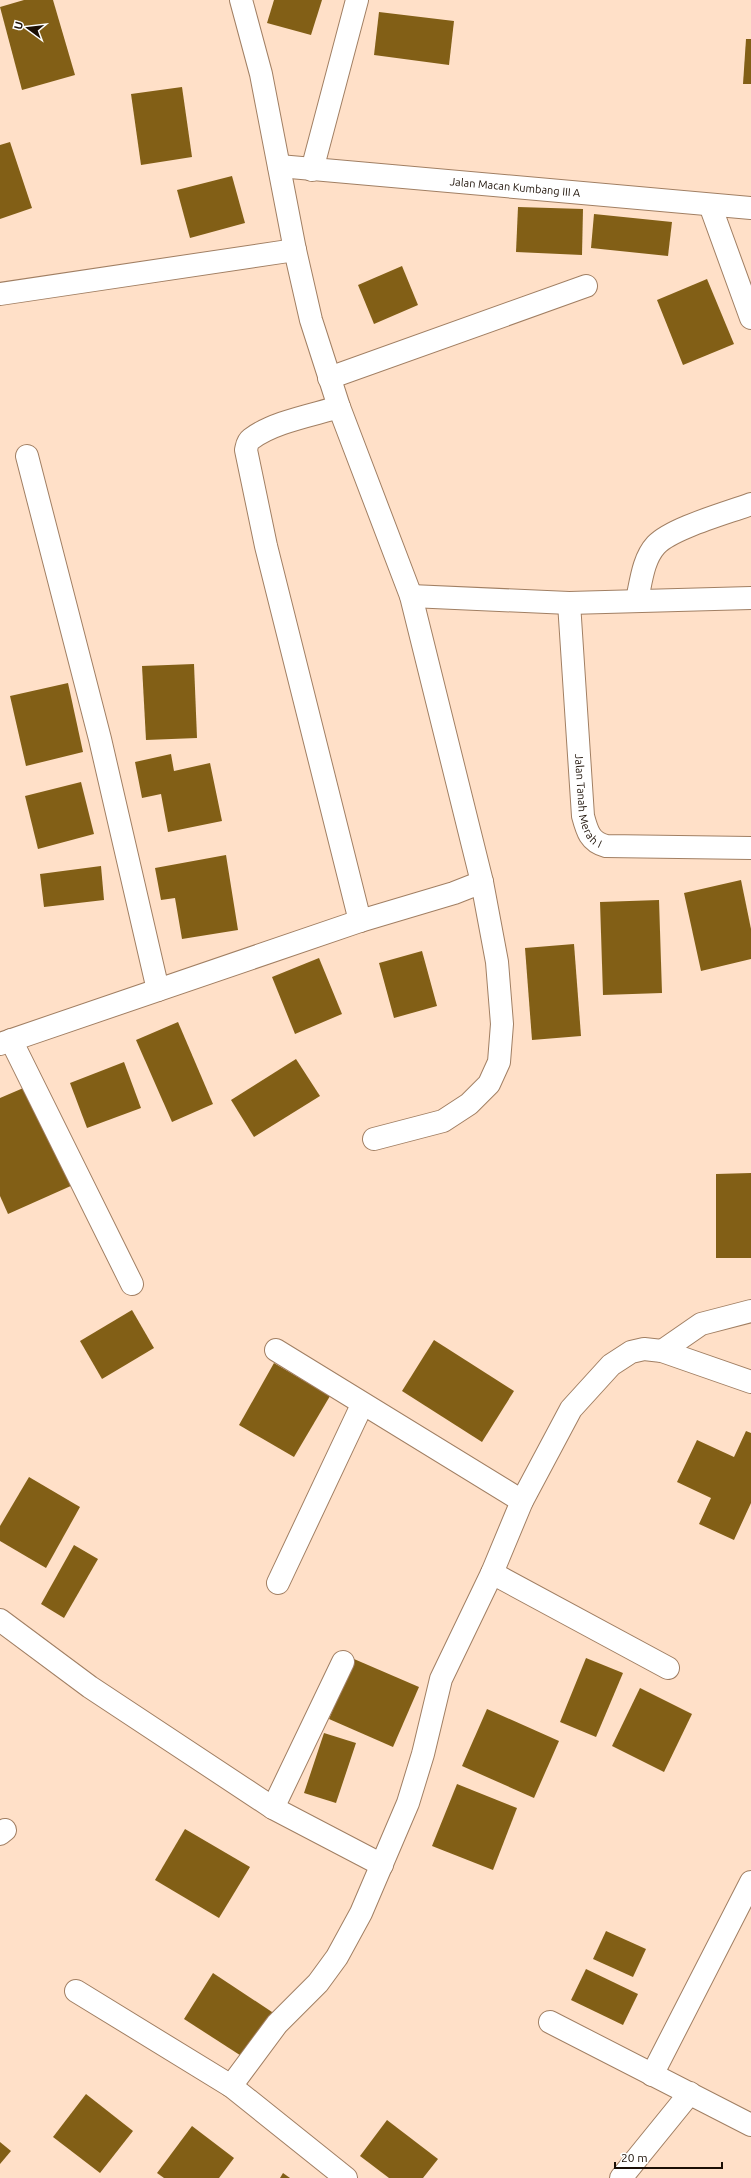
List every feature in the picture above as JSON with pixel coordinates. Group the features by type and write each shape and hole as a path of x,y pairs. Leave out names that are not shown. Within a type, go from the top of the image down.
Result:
{"street":[{"path":"241,0 261,74 295,250 311,320 339,408 411,596 482,882 497,962 502,1024 499,1062 489,1084 469,1104 443,1121 374,1139"},
{"path":"312,170 357,0"},
{"name":"Jalan Macan Kumbang III A","path":"279,166 751,208"},
{"path":"710,205 751,318"},
{"path":"0,294 295,250"},
{"path":"329,378 586,286"},
{"path":"339,408 287,422 265,431 250,439 246,450 268,554 360,921"},
{"path":"27,456 100,739 158,990"},
{"path":"638,600 644,570 656,545 671,534 751,504"},
{"path":"411,596 569,603 751,598"},
{"name":"Jalan Tanah Merah I","path":"569,603 583,816 586,830 591,838 598,844 606,846 751,848"},
{"path":"132,1284 6,1042 360,921 454,893 482,882"},
{"path":"662,1352 702,1324 751,1311"},
{"path":"231,2086 277,2024 318,1983 337,1957 361,1913 408,1803 423,1754 442,1679 492,1573 522,1501 571,1409 611,1365 631,1352 644,1349 662,1352 751,1382"},
{"path":"276,1350 362,1405 522,1501"},
{"path":"278,1583 362,1405"},
{"path":"492,1573 668,1668"},
{"path":"0,1620 90,1687 273,1808 382,1865"},
{"path":"273,1808 342,1662"},
{"path":"652,2075 751,1882"},
{"path":"76,1991 231,2086 346,2178"},
{"path":"550,2022 751,2125"},
{"path":"621,2178 690,2093"}],"building":[{"path":"24,0 53,0 75,75 22,90 0,7"},
{"path":"274,0 322,0 311,35 267,23"},
{"path":"379,12 454,21 449,65 374,55"},
{"path":"746,39 751,39 751,84 743,84"},
{"path":"182,87 192,157 141,165 131,94"},
{"path":"10,142 32,208 0,219 0,145"},
{"path":"232,176 245,223 190,238 177,190"},
{"path":"518,207 583,209 582,255 516,252"},
{"path":"594,214 672,222 668,256 591,248"},
{"path":"402,266 418,305 374,324 358,285"},
{"path":"707,279 734,344 683,365 657,300"},
{"path":"194,664 197,738 146,740 142,666"},
{"path":"68,683 83,752 26,766 10,696"},
{"path":"171,754 174,771 210,763 222,821 168,832 161,794 142,798 135,762"},
{"path":"81,782 94,834 38,849 25,796"},
{"path":"226,855 238,930 182,939 175,898 161,900 155,868"},
{"path":"101,866 104,900 44,907 40,874"},
{"path":"741,880 751,929 751,959 701,971 684,893"},
{"path":"659,900 662,993 603,995 600,902"},
{"path":"574,944 581,1036 532,1040 525,948"},
{"path":"422,951 437,1006 394,1018 379,963"},
{"path":"319,958 342,1014 295,1034 272,977"},
{"path":"178,1022 213,1104 172,1122 136,1040"},
{"path":"296,1059 320,1096 254,1137 231,1100"},
{"path":"124,1062 141,1108 87,1128 70,1083"},
{"path":"28,1086 73,1185 8,1214 0,1196 0,1098"},
{"path":"751,1173 751,1258 716,1258 716,1174"},
{"path":"132,1310 154,1348 102,1379 80,1341"},
{"path":"434,1340 514,1391 482,1442 402,1391"},
{"path":"274,1363 330,1396 294,1457 239,1425"},
{"path":"746,1431 751,1433 751,1503 734,1540 699,1524 711,1498 677,1482 697,1440 734,1457"},
{"path":"29,1477 80,1507 46,1568 0,1541 0,1526"},
{"path":"74,1545 98,1559 64,1618 41,1604"},
{"path":"586,1658 623,1673 596,1737 560,1722"},
{"path":"354,1659 419,1687 393,1747 329,1719"},
{"path":"640,1688 692,1714 664,1772 612,1746"},
{"path":"487,1709 559,1741 534,1798 462,1766"},
{"path":"324,1733 356,1743 336,1803 304,1793"},
{"path":"457,1784 517,1808 493,1870 432,1846"},
{"path":"185,1829 250,1867 219,1918 155,1880"},
{"path":"606,1931 646,1949 633,1977 593,1959"},
{"path":"586,1969 638,1994 623,2025 571,2000"},
{"path":"213,1973 275,2014 246,2059 184,2019"},
{"path":"86,2094 133,2131 100,2173 53,2137"},
{"path":"387,2120 438,2159 423,2178 389,2178 360,2156"},
{"path":"192,2126 234,2158 219,2178 164,2178 157,2173"},
{"path":"0,2142 11,2151 0,2164"},
{"path":"283,2173 290,2178 280,2178"}]}
